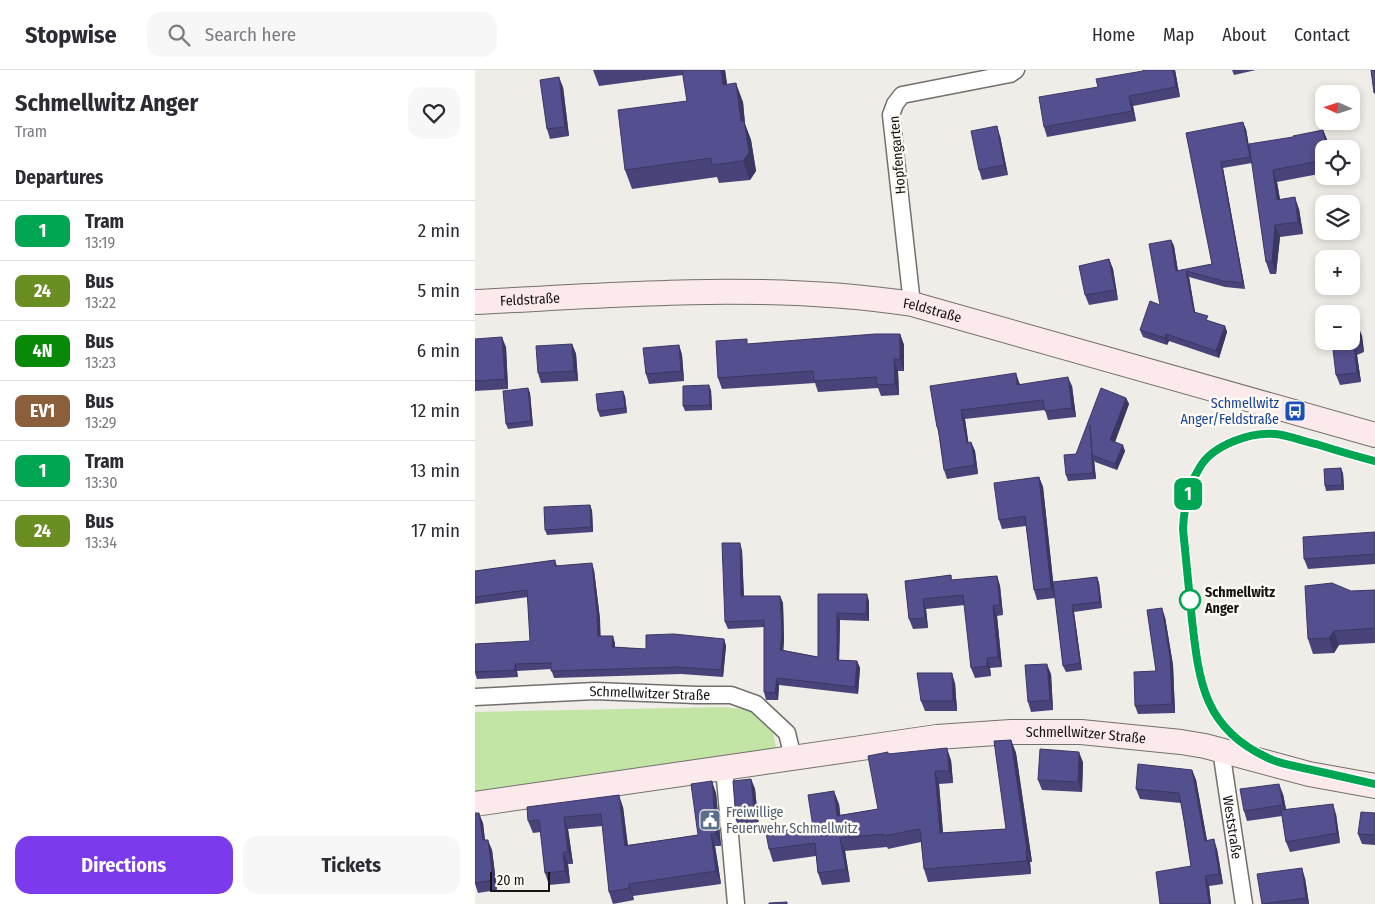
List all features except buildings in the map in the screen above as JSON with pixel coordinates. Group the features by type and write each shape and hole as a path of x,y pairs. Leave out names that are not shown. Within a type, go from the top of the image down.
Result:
{"street":[{"name":"Hopfengarten","path":"912,304 891,115 895,104 902,95 1010,74 1016,70"},
{"name":"Feldstraße","path":"475,302 692,291 741,291 869,297 912,304 1375,434"},
{"name":"Schmellwitzer Straße","path":"475,696 595,691 731,695 756,704 787,733 793,758"},
{"name":"Schmellwitzer Straße","path":"475,804 937,737 1011,732 1081,732 1181,742 1221,750 1309,774 1375,786"},
{"name":"Weststraße","path":"1221,750 1244,904"},
{"path":"724,767 735,904"}],"green space":[{"path":"724,707 750,710 772,726 776,748 768,753 475,793 475,712"}],"tram line":[{"path":"1375,461 1280,435 1265,434 1244,438 1223,446 1206,459 1200,467 1187,497 1183,529 1198,664 1202,683 1218,718 1230,733 1247,746 1273,760 1375,784"},
{"name":"1","path":"1375,461 1274,434 1243,437 1230,442 1212,454 1201,465 1193,480 1184,508 1183,529 1197,662 1202,686 1210,706 1219,720 1230,733 1246,746 1269,759 1375,784"}],"place":[{"name":"Schmellwitz Anger/Feldstraße","path":"1295,411"},
{"name":"Schmellwitz Anger","path":"1190,600"},
{"name":"Freiwillige Feuerwehr Schmellwitz","path":"710,820"}]}
